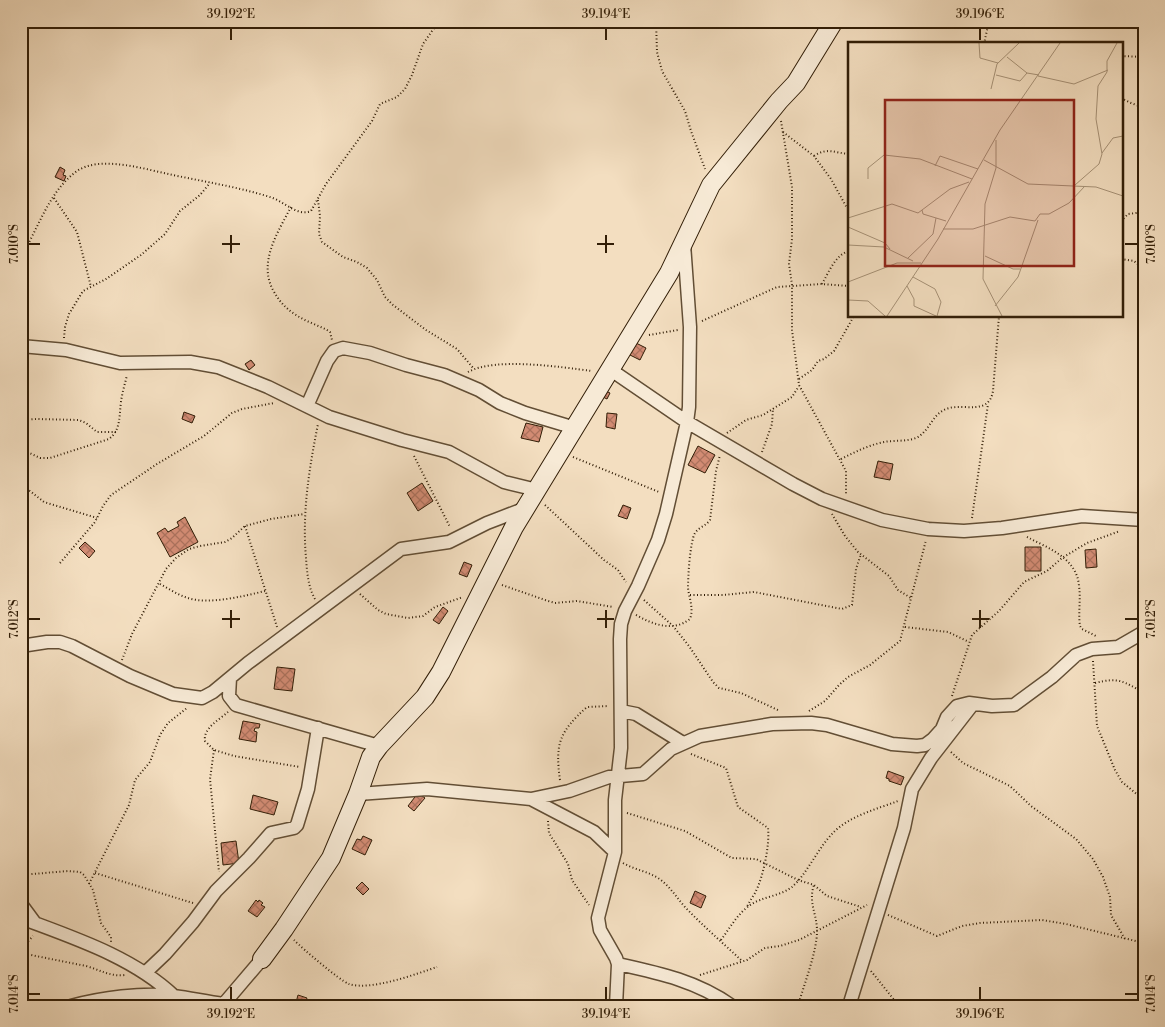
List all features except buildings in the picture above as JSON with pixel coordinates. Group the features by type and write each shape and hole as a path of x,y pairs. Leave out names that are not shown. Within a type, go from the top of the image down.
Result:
{"street":[{"path":"71,1006 128,997 174,996 223,1005 262,959 331,858 358,794 371,757 425,697 450,654 514,527 669,273 689,228 713,182 796,83 834,21"},
{"path":"616,1006 618,964 600,930 598,918 614,856 615,810 620,748 620,640 625,610 658,540 687,422 689,407 690,327 684,242"},
{"path":"21,346 66,350 109,361 190,362 218,367 321,412 402,440 449,452 532,498"},
{"path":"307,406 327,361 334,352 343,348 370,353 444,375 479,390 500,403 525,413 575,428"},
{"path":"609,372 720,442 826,501 882,520 928,529 970,530 1010,527 1082,516 1140,520"},
{"path":"21,646 60,642 173,694 202,698 213,692 248,662 401,549 437,545 456,538 532,498"},
{"path":"358,794 427,790 531,799 562,793 598,780 643,774 671,749 684,748 700,736 772,724 805,722 827,725 892,744 925,745 933,739 942,728 950,713 957,706 962,704 992,706 1014,704 1052,677 1076,655 1092,649 1118,647 1144,632"},
{"path":"230,678 229,696 236,706 379,746"},
{"path":"849,1006 904,828 910,797 916,780 973,704"},
{"path":"621,709 636,714 684,748"},
{"path":"144,972 166,954 220,887 271,833 294,828 297,824 308,790 318,728"},
{"path":"531,799 594,832 614,856"},
{"path":"21,904 40,925"},
{"path":"21,918 113,954 161,983 174,996"},
{"path":"618,964 675,977 704,989 732,1006"}],"path":[{"path":"21,257 35,234 47,206 75,173 84,166 99,164 133,166 211,182 273,198 297,211 307,212 314,207 326,184 372,121 380,104 397,97 405,90 423,44 438,21"},
{"path":"656,21 656,52 662,70 685,111 705,169 713,182"},
{"path":"984,42 989,21"},
{"path":"1122,56 1144,57"},
{"path":"1122,98 1144,108"},
{"path":"779,101 792,187 792,239 789,261 792,285 792,330 799,379 800,385 846,470 846,509"},
{"path":"783,132 814,156 847,208"},
{"path":"814,156 828,150 848,154"},
{"path":"66,350 65,327 69,314 83,292 127,266 157,241 165,234 180,211 200,195 211,182"},
{"path":"54,197 77,232 92,287"},
{"path":"317,200 320,216 319,234 322,242 343,257 368,268 377,280 385,297 393,305 426,330 457,349 474,369"},
{"path":"291,207 280,228 268,261 267,272 270,283 282,305 296,315 330,332 334,352"},
{"path":"1122,220 1128,214 1144,212"},
{"path":"822,284 836,259 848,251"},
{"path":"1122,258 1134,261 1144,270"},
{"path":"631,336 667,333 690,327 773,288 822,284 848,286"},
{"path":"799,379 812,370 818,361 834,352 853,318"},
{"path":"970,530 988,404 993,391 999,318"},
{"path":"21,449 40,458 50,458 103,442 113,436 116,432 130,362"},
{"path":"460,382 467,373 486,366 552,366 609,372"},
{"path":"350,586 378,610 386,614 408,618 423,616 435,607 485,584 548,601 576,601 601,604 625,610 656,625 673,626 685,623 690,619 692,608 688,587 692,540 698,530 710,520 720,442 746,420 762,415 792,397 800,385"},
{"path":"60,563 97,518 111,495 157,464 204,436 232,413 242,409 293,399"},
{"path":"841,459 861,449 882,442 917,437 938,414 948,408 988,404"},
{"path":"758,463 772,424 773,408"},
{"path":"321,412 304,514 309,585 321,609"},
{"path":"21,420 79,420 97,432 116,432"},
{"path":"402,440 410,449 456,538"},
{"path":"560,450 575,458 670,496"},
{"path":"21,484 44,502 97,518"},
{"path":"532,498 618,570 628,585 673,626 713,682 720,688 741,693 784,713"},
{"path":"826,501 834,521 845,536 861,554 889,576 898,590 912,598"},
{"path":"118,670 132,634 169,564 176,558 200,546 225,542 245,526 271,518 304,514"},
{"path":"950,713 953,691 972,635 999,611 1024,582 1047,571 1062,558 1087,543 1123,530 1140,520"},
{"path":"245,526 276,620 279,640"},
{"path":"1010,527 1058,553 1070,564 1079,583 1080,626 1097,637 1106,648"},
{"path":"808,711 826,701 848,677 870,665 900,641 928,529"},
{"path":"690,595 754,592 842,609 852,605 856,569 861,554"},
{"path":"159,584 186,598 198,601 240,597 265,591"},
{"path":"904,627 948,632 970,642"},
{"path":"1092,649 1097,726 1114,770 1122,782 1144,800"},
{"path":"1094,683 1112,679 1120,680 1144,692"},
{"path":"89,884 129,805 135,780 150,762 160,735 168,723 179,713 202,698"},
{"path":"236,706 214,723 205,734 205,741 214,750 234,756 312,769"},
{"path":"562,793 558,746 563,733 587,707 621,709"},
{"path":"942,744 963,763 1010,786 1031,806 1076,839 1093,859 1103,877 1110,897 1111,915 1125,938"},
{"path":"684,748 692,754 726,768 738,807 768,828 769,838 764,863 755,892 746,908"},
{"path":"214,750 210,779 220,887"},
{"path":"721,940 746,908 758,900 790,889 833,832 844,824 910,797"},
{"path":"546,806 549,833 568,864 575,887 598,918"},
{"path":"615,810 685,830 732,858 752,858 798,880 814,885 827,896 861,907 880,908 937,936 962,926 980,923 1042,920 1144,943"},
{"path":"614,856 634,869 646,871 668,886 685,907 742,961"},
{"path":"21,875 74,871 84,875 93,890 101,923 111,937 113,954"},
{"path":"95,873 204,907"},
{"path":"798,1006 814,950 817,930 811,896 814,885"},
{"path":"675,977 701,975 747,960 765,948 785,944 861,907"},
{"path":"21,949 40,925"},
{"path":"284,929 296,942 342,980 358,986 401,980 437,967"},
{"path":"21,953 86,966 114,975 144,972"},
{"path":"863,962 899,1006"}]}
